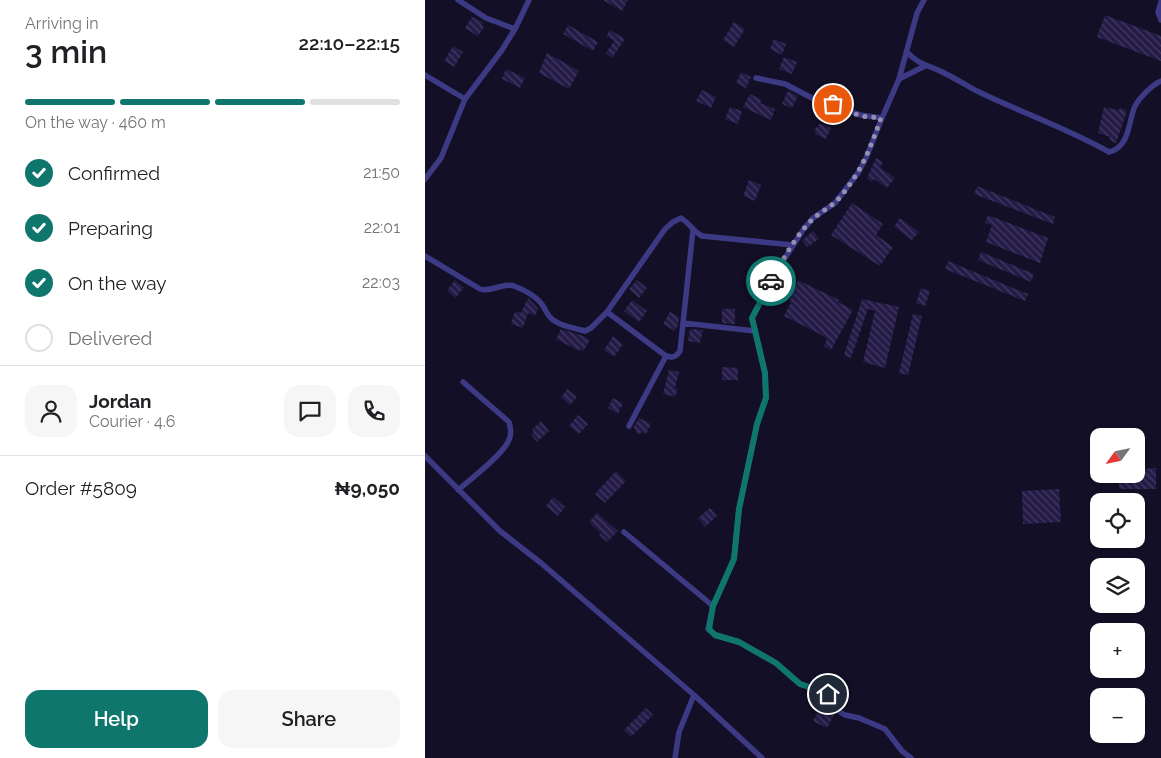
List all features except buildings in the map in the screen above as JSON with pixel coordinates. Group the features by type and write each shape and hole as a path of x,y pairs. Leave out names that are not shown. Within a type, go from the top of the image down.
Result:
{"street":[{"path":"458,0 486,18 515,29"},
{"path":"425,179 441,158 465,99 502,50 529,0"},
{"path":"911,758 902,751 885,729 840,712 825,692 800,684 776,663 739,642 715,635 709,629 713,606 734,559 739,509 757,424 766,398 765,373 752,318 775,272 793,245 813,218 835,203 858,173 899,80 917,13 924,0"},
{"path":"1161,2 1158,12 1161,20"},
{"path":"907,52 916,61 925,66 936,68 976,90 1081,136 1109,152 1115,151 1125,139 1136,105 1151,87 1161,81"},
{"path":"899,80 925,66"},
{"path":"425,75 465,99"},
{"path":"756,78 785,84 812,98 833,104 860,116 881,118"},
{"path":"425,256 485,291 510,285 516,287 536,297 555,322 585,331 591,328 607,312 665,229 681,218 688,222 693,230 702,236 793,245"},
{"path":"607,312 666,356 677,356 680,351 693,230"},
{"path":"683,322 755,331"},
{"path":"629,426 666,356"},
{"path":"459,490 498,454 508,442 511,432 509,422 463,382"},
{"path":"425,456 500,531 541,563 693,695 762,758"},
{"path":"624,532 713,606"},
{"path":"675,758 679,732 693,695"}],"way so far":[{"path":"771,281 803,230 813,218 835,203 858,173 866,158 881,118 860,116 833,104"}],"route":[{"path":"771,281 752,318 762,355 767,384 766,398 757,424 739,509 734,559 713,606 709,629 715,635 739,642 776,663 800,684 828,694"}]}
